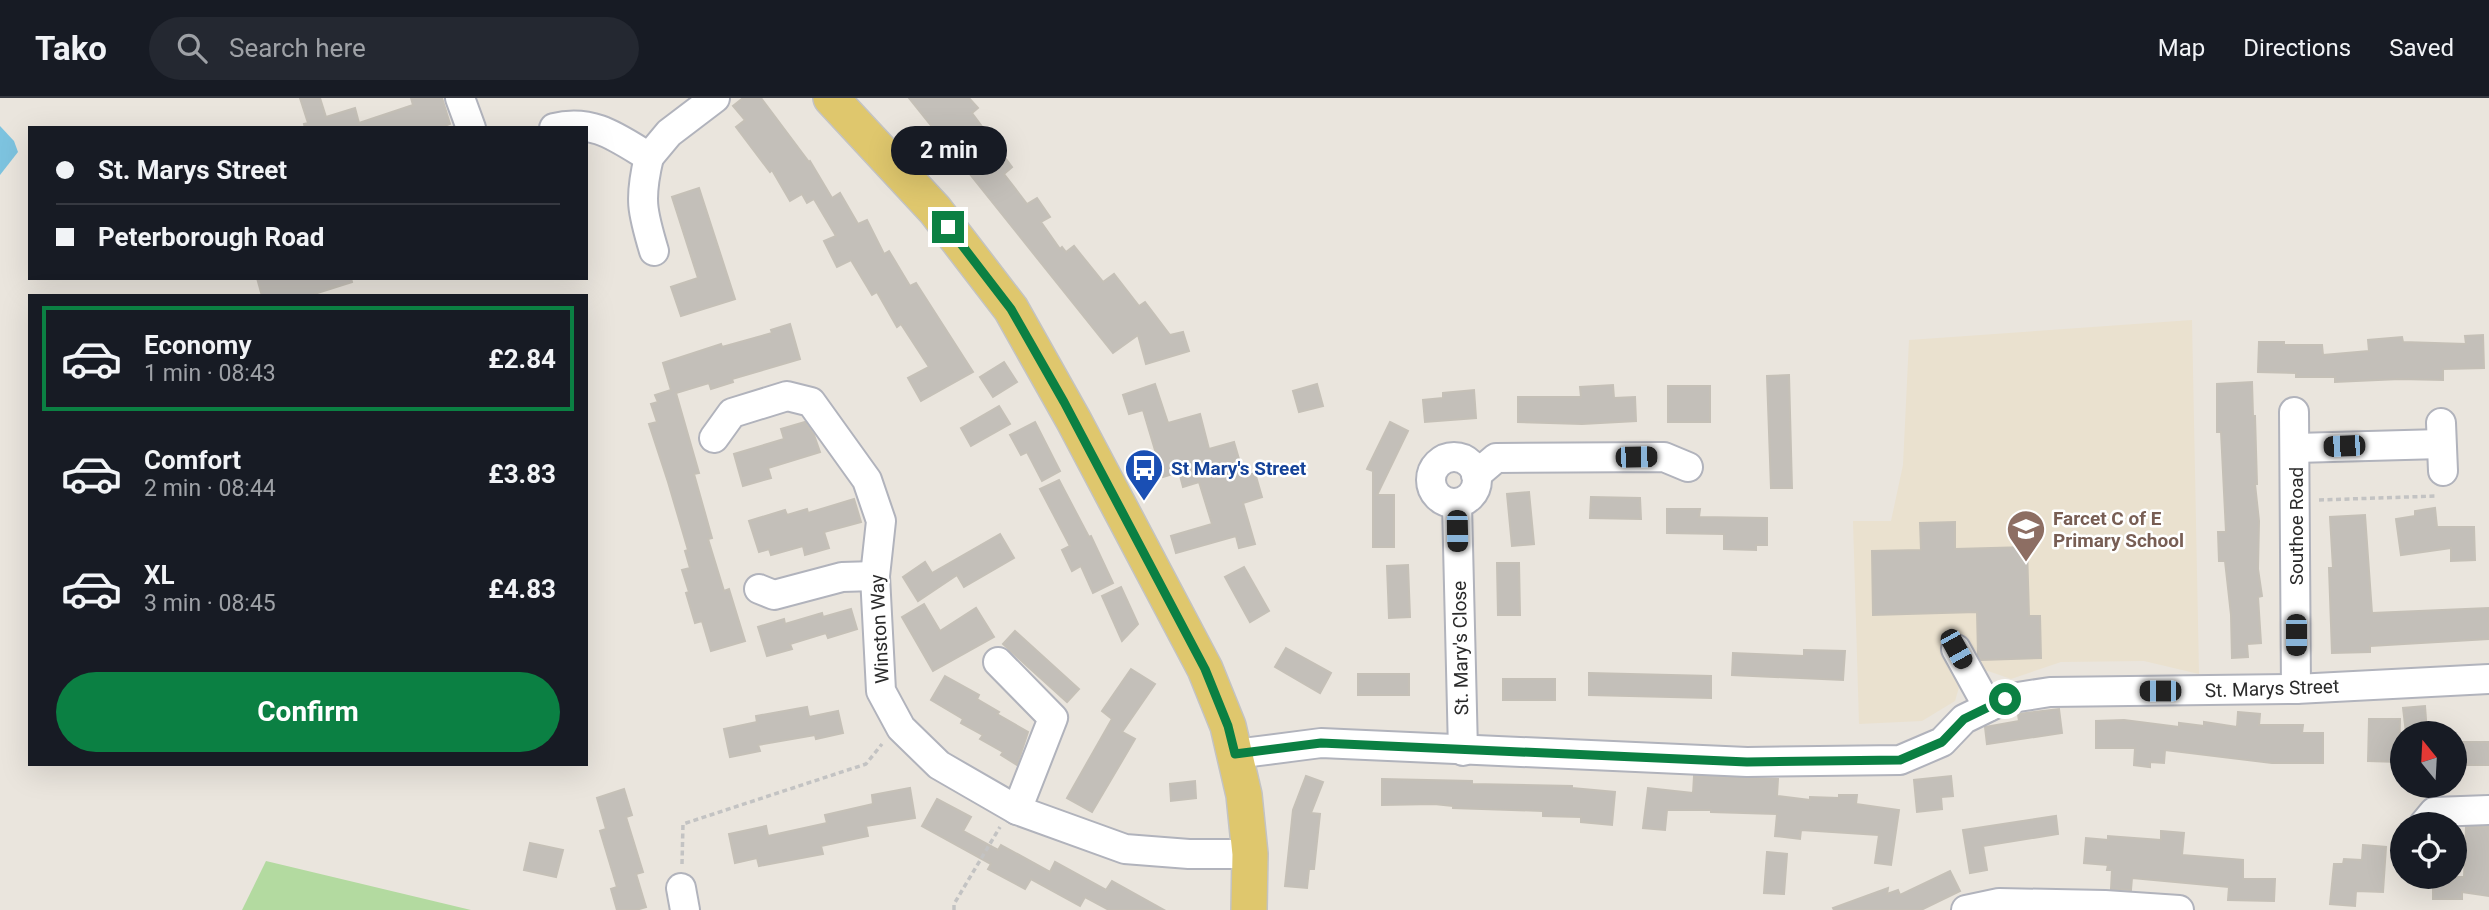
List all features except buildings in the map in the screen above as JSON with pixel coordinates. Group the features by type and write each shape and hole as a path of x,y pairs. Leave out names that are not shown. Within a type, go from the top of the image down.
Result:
{"main road":[{"path":"831,98 935,211 1011,309 1074,421 1205,669 1228,726 1244,795 1250,854 1249,910"}],"street":[{"path":"460,98 470,126"},
{"path":"654,251 642,211 643,183 649,157 669,133 715,98"},
{"path":"568,126 581,124 606,130 649,157"},
{"name":"Winston Way","path":"714,438 732,413 787,396 811,401 867,480 881,521 875,576 881,691 894,733 939,765 1015,809 1125,849 1189,854 1250,854"},
{"name":"Southoe Road","path":"2294,412 2296,689"},
{"name":"Southoe Road","path":"2296,448 2441,433 2443,471"},
{"path":"1476,475 1496,458 1664,457 1688,467"},
{"path":"1446,458 1461,458 1473,468 1476,475 1477,483 1470,497 1457,503 1442,501 1430,482 1434,467 1446,458"},
{"name":"St. Mary's Close","path":"1457,503 1463,751"},
{"path":"759,589 774,595 842,577 875,576"},
{"path":"1956,649 1988,707"},
{"path":"998,662 1053,718 1015,809"},
{"name":"St. Marys Street","path":"1235,754 1321,743 1392,759 1463,751 1747,762 1900,760 1942,742 1964,719 2005,699 2050,692 2296,689 2489,679"},
{"path":"2433,812 2489,810"},
{"path":"1966,910 2000,903 2105,905 2179,910"}],"path":[{"path":"2296,501 2442,496 2443,471"},
{"path":"683,899 683,824 866,764 894,733"},
{"path":"954,910 954,904 1015,809"}],"shaded area":[{"name":"Farcet C of E Primary School","path":"2192,320 2199,674 2144,661 2061,662 2011,679 1988,671 1959,687 1955,701 1922,721 1859,724 1853,521 1891,521 1903,465 1909,340"}],"green space":[{"path":"266,861 471,910 242,910"}],"water":[{"path":"0,126 14,141 18,152 0,175"}],"place":[{"name":"St Mary's Street","path":"1144,502"},
{"name":"Farcet C of E Primary School","path":"2026,563"}],"route":[{"path":"948,227 1011,309 1064,402 1205,669 1228,726 1235,754 1321,743 1747,762 1900,760 1942,742 1964,719 2005,699"}]}
